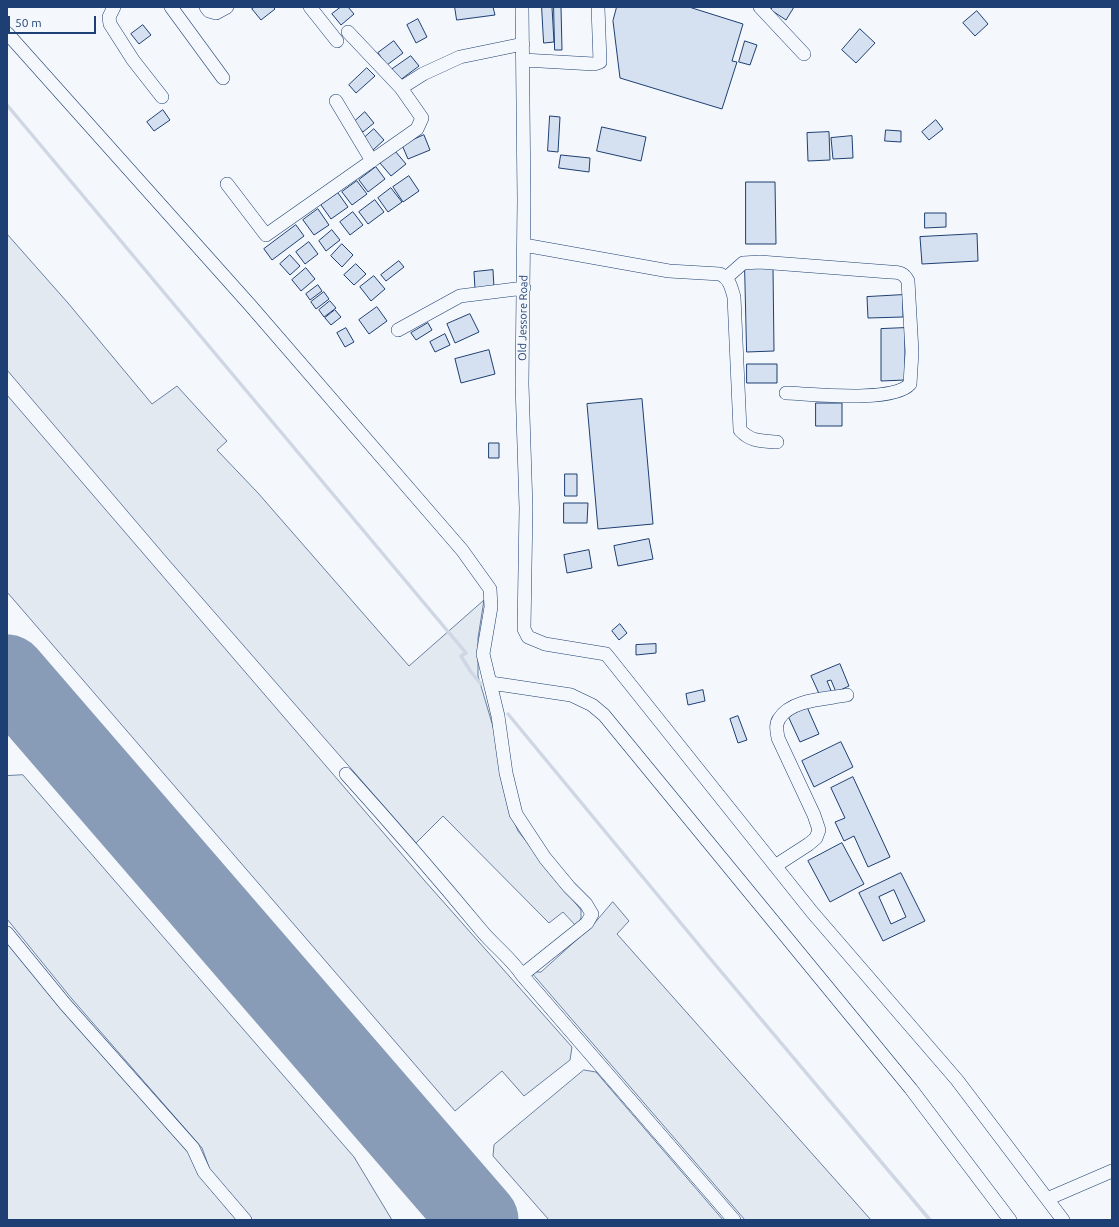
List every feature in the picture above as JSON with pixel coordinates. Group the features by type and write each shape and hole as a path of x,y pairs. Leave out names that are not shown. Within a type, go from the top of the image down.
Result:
{"street":[{"path":"114,7 109,17 110,24 133,60 162,97"},
{"path":"172,7 223,78"},
{"path":"206,7 209,11 216,13 227,7"},
{"path":"310,7 337,41"},
{"name":"Old Jessore Road","path":"522,7 524,245 522,384 526,508 524,629 528,638 545,644 606,654 775,866"},
{"path":"523,60 594,64 600,62 598,7"},
{"path":"760,7 804,54"},
{"path":"227,184 266,235 417,129 422,118 401,88 348,32"},
{"path":"7,33 250,305 457,544 485,580 490,589 491,607 484,654 498,716 506,773 516,814 545,858 586,904 592,914 586,923 522,975"},
{"path":"401,88 423,74 460,57 523,44"},
{"path":"336,101 372,162"},
{"path":"524,245 669,272 720,274 726,278 731,286 734,297 740,430 747,438 758,441 778,442"},
{"path":"726,278 743,263 760,262 900,272 906,276 908,281 912,352 910,384 905,390 889,394 865,396 786,393"},
{"path":"398,330 460,296 524,288"},
{"path":"491,683 571,695 592,705 604,715 911,1089 1010,1220"},
{"path":"847,696 799,704 788,710 779,719 776,727 778,738 814,815 818,830 816,838 809,844 775,866 812,912 958,1080 1063,1220"},
{"path":"346,774 406,840 485,935 514,963 522,975 734,1220"},
{"path":"7,933 65,1004 193,1148 204,1172 245,1220"},
{"path":"1047,1199 1112,1171"}],"shaded area":[{"path":"7,234 68,303 152,404 177,386 227,441 217,450 258,493 409,666 484,600 478,638 478,676 494,730 510,812 518,831 581,910 581,918 577,927 563,912 549,923 443,816 416,843 168,559 7,370"},
{"path":"7,395 424,880 572,1047 570,1060 524,1096 502,1071 455,1111 7,592"},
{"path":"23,775 354,1157 392,1220 252,1220 210,1170 202,1148 72,999 7,919 7,776"},
{"path":"613,902 629,921 617,934 871,1220 745,1220 531,972 541,972 592,926"},
{"path":"7,942 195,1159 239,1220 7,1220"},
{"path":"584,1070 596,1072 723,1220 549,1220 493,1156 494,1145"}],"building":[{"path":"255,7 273,7 275,9 261,20 252,9"},
{"path":"341,7 348,7 354,14 341,25 332,14"},
{"path":"455,7 493,7 495,15 457,20"},
{"path":"542,7 552,7 554,42 544,43"},
{"path":"554,7 561,7 562,50 555,50"},
{"path":"617,7 689,7 743,24 732,61 737,62 722,109 620,78 613,21"},
{"path":"773,7 794,7 786,20 771,10"},
{"path":"977,11 988,24 975,36 963,23"},
{"path":"418,19 427,37 416,43 407,25"},
{"path":"143,25 151,35 139,44 131,34"},
{"path":"860,29 875,43 856,63 842,50"},
{"path":"394,41 403,53 387,65 378,53"},
{"path":"745,41 757,45 750,65 739,62"},
{"path":"411,56 419,66 399,81 391,70"},
{"path":"367,68 375,76 356,93 349,85"},
{"path":"163,110 170,120 154,131 147,122"},
{"path":"365,112 374,123 363,132 354,122"},
{"path":"550,116 560,117 558,152 548,151"},
{"path":"936,120 943,129 929,140 922,132"},
{"path":"602,127 646,137 641,161 597,151"},
{"path":"374,129 384,140 373,150 363,139"},
{"path":"886,130 901,131 901,142 885,141"},
{"path":"829,132 830,160 808,161 807,133"},
{"path":"424,135 430,150 408,159 402,145"},
{"path":"852,136 853,158 833,159 831,138"},
{"path":"395,151 406,164 391,176 380,163"},
{"path":"561,155 590,158 589,172 559,168"},
{"path":"376,167 385,179 368,192 359,180"},
{"path":"409,176 419,191 403,202 393,187"},
{"path":"357,181 367,194 352,205 342,192"},
{"path":"746,182 775,182 776,244 746,244"},
{"path":"391,188 402,202 388,212 378,198"},
{"path":"338,193 348,207 331,219 321,205"},
{"path":"375,200 384,212 368,224 359,212"},
{"path":"318,209 329,225 314,235 303,220"},
{"path":"353,212 363,225 350,235 340,222"},
{"path":"925,213 946,213 946,227 925,228"},
{"path":"296,225 304,236 272,260 264,249"},
{"path":"332,230 340,240 326,251 319,241"},
{"path":"977,234 978,261 922,264 920,237"},
{"path":"309,242 318,254 305,264 296,252"},
{"path":"342,244 353,255 342,267 331,256"},
{"path":"290,255 300,266 290,275 280,264"},
{"path":"399,261 404,267 386,281 381,275"},
{"path":"356,264 366,274 354,285 344,275"},
{"path":"306,268 315,279 301,291 292,280"},
{"path":"745,268 773,268 774,351 747,352"},
{"path":"493,270 494,288 475,289 474,272"},
{"path":"374,276 385,289 371,301 360,287"},
{"path":"318,285 322,291 310,300 306,294"},
{"path":"324,292 329,299 316,309 311,302"},
{"path":"903,295 903,317 868,318 867,297"},
{"path":"330,301 336,308 324,317 319,310"},
{"path":"377,307 387,321 369,334 359,320"},
{"path":"335,310 341,317 331,325 325,318"},
{"path":"470,314 479,332 455,343 447,324"},
{"path":"428,323 432,330 416,340 411,333"},
{"path":"346,328 354,342 345,347 337,333"},
{"path":"905,328 905,380 881,381 881,329"},
{"path":"445,334 450,345 435,352 430,342"},
{"path":"489,350 495,374 461,383 455,359"},
{"path":"747,364 777,364 777,383 747,383"},
{"path":"642,399 653,524 598,529 587,404"},
{"path":"816,403 842,403 842,426 816,426"},
{"path":"489,443 499,443 499,458 489,458"},
{"path":"565,474 577,474 577,496 565,496"},
{"path":"564,503 588,503 587,523 564,523"},
{"path":"649,539 653,559 618,566 614,546"},
{"path":"589,550 592,568 567,573 564,555"},
{"path":"620,624 627,633 619,640 612,631"},
{"path":"656,644 656,653 636,655 636,645"},
{"path":"840,664 849,686 836,692 831,680 827,681 832,693 821,698 811,676"},
{"path":"703,690 705,701 688,705 686,694"},
{"path":"807,707 819,734 800,742 788,716"},
{"path":"738,716 747,740 738,743 730,719"},
{"path":"841,742 853,767 814,787 802,761"},
{"path":"853,777 890,857 868,867 854,836 844,841 835,822 845,818 831,788"},
{"path":"842,843 864,884 830,902 808,861"},
{"path":"901,873 925,921 883,941 859,893","holes":["894,890 906,917 891,924 879,897"]}],"waterway":[{"path":"7,105 466,653 461,656 481,684"},
{"path":"508,714 713,962 930,1220"}],"taxiway":[{"path":"453,1190 470,1220"}],"runway":[{"path":"7,674 479,1220"}]}
